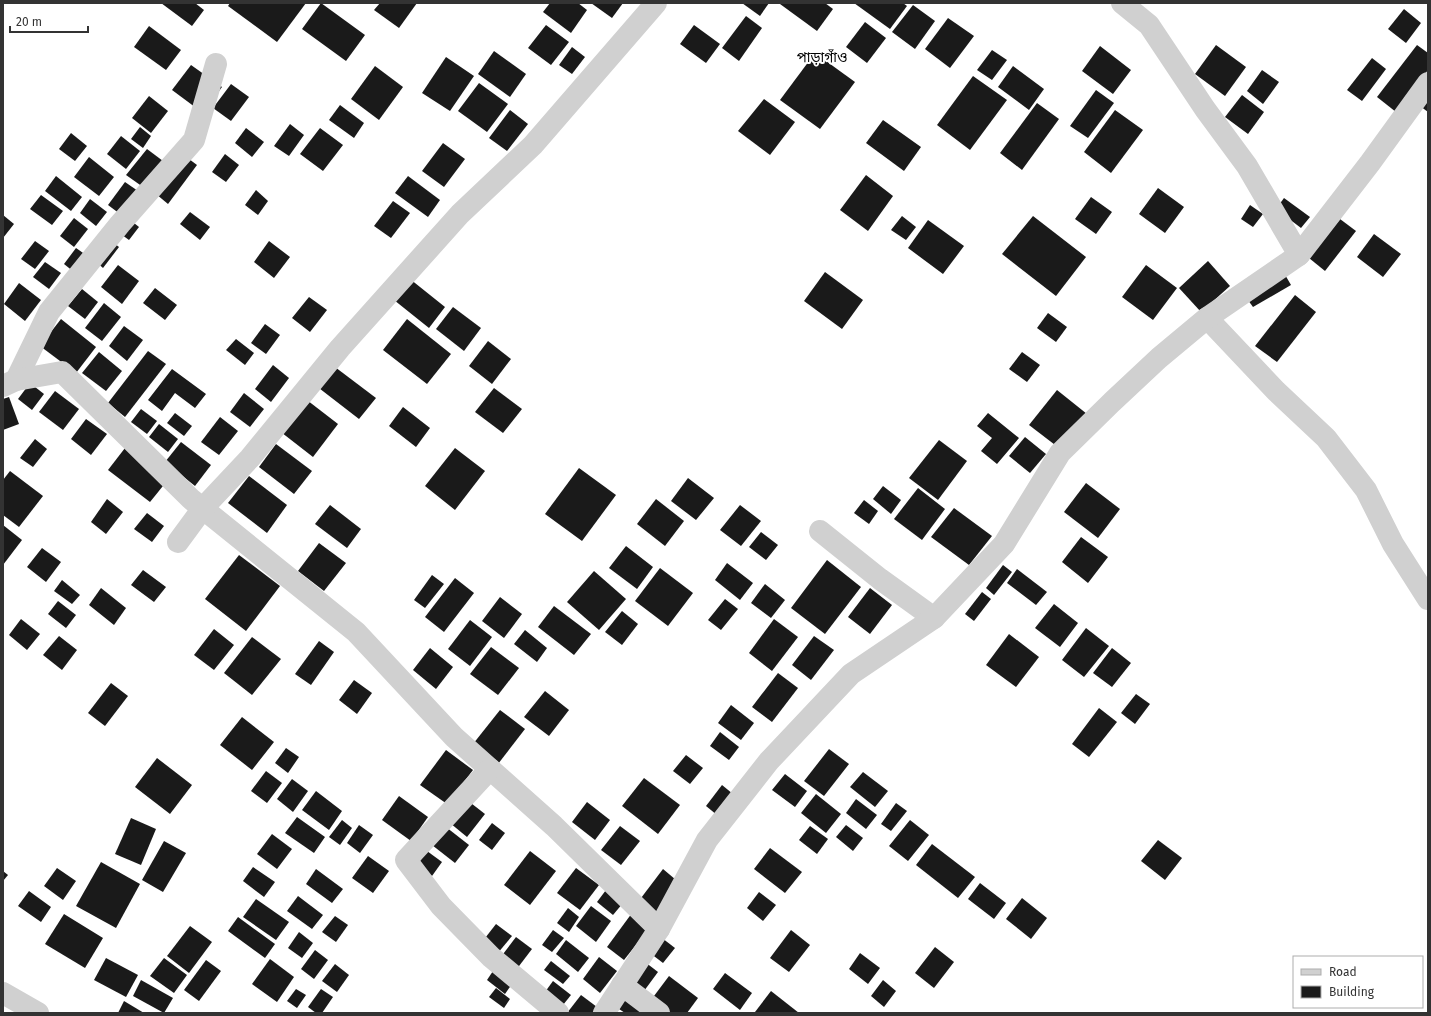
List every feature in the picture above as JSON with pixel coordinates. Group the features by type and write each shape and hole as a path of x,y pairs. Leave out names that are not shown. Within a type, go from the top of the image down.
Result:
{"street":[{"path":"178,542 203,508 250,458 340,348 460,214 534,145 656,3"},
{"path":"1122,3 1149,25 1205,109 1247,166 1298,255"},
{"path":"9,383 49,312 120,224 194,140 216,64"},
{"path":"604,1013 659,929 706,840 769,761 851,674 934,618 1004,544 1060,453 1112,402 1159,358 1207,318 1298,255 1370,163 1428,83"},
{"path":"1207,318 1276,391 1326,438 1366,490 1393,544 1428,599"},
{"path":"9,383 62,372 191,499 356,632 454,737 554,826 659,929"},
{"path":"820,531 880,579 934,618"},
{"path":"490,769 406,860 441,906 491,957 558,1013"},
{"path":"622,985 659,1013"},
{"path":"3,993 38,1013"}],"building":[{"path":"161,3 195,3 204,10 192,26"},
{"path":"230,3 306,3 277,42 228,6"},
{"path":"321,3 365,35 346,61 302,29"},
{"path":"380,3 417,3 399,28 374,10"},
{"path":"550,3 578,3 587,10 571,33 543,12"},
{"path":"591,3 623,3 612,18"},
{"path":"742,3 769,3 760,16"},
{"path":"825,3 833,9 817,31 780,4"},
{"path":"854,3 903,3 907,6 890,29"},
{"path":"913,5 935,21 915,49 892,32"},
{"path":"1404,9 1421,23 1406,43 1388,29"},
{"path":"746,16 762,28 739,61 722,48"},
{"path":"948,18 974,36 950,68 925,49"},
{"path":"865,22 886,38 867,63 846,47"},
{"path":"546,25 569,42 551,65 528,48"},
{"path":"694,25 720,44 706,63 680,44"},
{"path":"149,26 181,50 166,70 134,47"},
{"path":"1216,45 1246,67 1225,96 1195,74"},
{"path":"1417,45 1428,53 1428,70 1396,112 1377,97"},
{"path":"1100,46 1131,70 1113,94 1082,71"},
{"path":"572,47 585,57 572,74 559,65"},
{"path":"992,50 1007,60 992,80 977,70"},
{"path":"494,51 526,74 510,97 478,74"},
{"path":"815,53 855,82 820,129 780,100"},
{"path":"446,57 474,76 450,111 422,93"},
{"path":"1372,58 1386,69 1362,101 1347,90"},
{"path":"191,65 222,87 203,113 172,90"},
{"path":"375,66 403,87 379,120 351,99"},
{"path":"1013,66 1044,89 1029,110 998,87"},
{"path":"1262,70 1279,82 1263,104 1247,91"},
{"path":"973,76 1007,100 970,150 937,125"},
{"path":"479,83 508,104 487,132 458,111"},
{"path":"231,84 249,97 231,121 213,108"},
{"path":"1096,90 1114,103 1088,138 1070,126"},
{"path":"1242,95 1264,112 1248,134 1225,117"},
{"path":"149,96 168,111 151,133 132,118"},
{"path":"1428,96 1428,112 1420,106"},
{"path":"764,99 795,122 770,155 738,131"},
{"path":"1037,103 1059,119 1022,170 1000,153"},
{"path":"340,105 364,123 354,138 329,120"},
{"path":"510,110 528,124 507,151 489,138"},
{"path":"1115,110 1143,130 1111,173 1084,152"},
{"path":"883,120 921,147 904,171 866,143"},
{"path":"290,124 304,135 289,156 274,146"},
{"path":"140,127 151,136 143,148 131,139"},
{"path":"246,128 264,142 252,157 235,143"},
{"path":"320,128 343,145 323,171 300,154"},
{"path":"71,133 87,146 75,161 59,149"},
{"path":"121,136 140,151 126,169 107,154"},
{"path":"443,143 465,159 444,187 422,171"},
{"path":"147,149 163,161 143,187 126,175"},
{"path":"225,154 239,165 226,182 212,172"},
{"path":"185,156 197,165 168,204 156,194"},
{"path":"89,157 114,177 99,196 74,177"},
{"path":"866,175 893,196 868,231 840,210"},
{"path":"56,176 82,197 71,211 45,191"},
{"path":"408,176 440,200 428,217 395,193"},
{"path":"125,182 138,191 120,214 108,205"},
{"path":"1158,188 1184,207 1165,233 1139,214"},
{"path":"256,190 268,201 258,215 245,205"},
{"path":"41,195 63,211 52,225 30,209"},
{"path":"1091,197 1112,212 1096,234 1075,219"},
{"path":"1284,198 1310,217 1301,228 1276,209"},
{"path":"90,199 107,212 96,226 80,213"},
{"path":"393,201 410,213 391,238 374,226"},
{"path":"1250,205 1263,214 1253,227 1241,219"},
{"path":"190,212 210,227 200,240 180,224"},
{"path":"3,215 14,224 3,238"},
{"path":"902,216 916,227 906,240 891,230"},
{"path":"1033,216 1086,257 1056,296 1002,254"},
{"path":"74,218 88,229 74,247 60,236"},
{"path":"129,219 139,227 129,240 118,232"},
{"path":"1340,219 1356,231 1325,271 1309,258"},
{"path":"928,220 964,246 943,274 908,248"},
{"path":"1374,234 1401,254 1383,277 1357,257"},
{"path":"110,240 119,247 103,268 94,260"},
{"path":"35,241 49,251 35,269 21,259"},
{"path":"269,241 290,257 274,278 254,262"},
{"path":"76,248 86,255 74,272 64,264"},
{"path":"1208,261 1230,286 1201,312 1179,288"},
{"path":"45,262 61,273 49,289 33,277"},
{"path":"118,265 139,281 122,304 101,287"},
{"path":"1146,265 1177,288 1153,320 1122,297"},
{"path":"825,272 863,300 842,329 804,301"},
{"path":"1284,273 1291,285 1253,307 1245,296"},
{"path":"410,279 445,307 429,328 394,300"},
{"path":"19,283 41,300 25,321 4,304"},
{"path":"155,288 177,305 165,320 143,303"},
{"path":"82,289 98,302 85,319 68,306"},
{"path":"1295,295 1316,312 1277,362 1255,346"},
{"path":"309,297 327,310 310,332 292,318"},
{"path":"104,303 121,317 102,341 85,328"},
{"path":"453,307 481,328 464,351 436,329"},
{"path":"1048,313 1067,327 1056,342 1037,328"},
{"path":"61,319 96,347 76,373 40,346"},
{"path":"407,319 451,354 427,384 383,350"},
{"path":"265,324 280,335 266,354 251,343"},
{"path":"124,326 143,340 127,361 109,346"},
{"path":"236,339 254,353 245,365 226,350"},
{"path":"488,341 511,359 492,384 469,366"},
{"path":"148,351 166,364 125,417 108,403"},
{"path":"99,352 122,371 106,391 82,373"},
{"path":"1022,352 1040,365 1027,382 1009,369"},
{"path":"331,364 376,398 359,419 315,385"},
{"path":"273,365 289,378 271,402 255,389"},
{"path":"172,369 206,394 195,408 175,393 162,411 148,400"},
{"path":"30,383 44,394 32,410 18,399"},
{"path":"494,388 522,409 503,433 475,412"},
{"path":"1057,390 1087,414 1059,448 1029,425"},
{"path":"55,391 79,409 63,430 39,412"},
{"path":"244,393 264,409 250,427 230,412"},
{"path":"9,397 19,424 3,430 3,399"},
{"path":"303,397 338,424 313,457 277,429"},
{"path":"403,407 430,428 416,447 389,426"},
{"path":"141,409 157,421 147,434 131,422"},
{"path":"175,413 192,426 184,436 167,423"},
{"path":"988,413 1019,438 997,464 981,451 992,438 977,426"},
{"path":"220,417 238,431 219,455 201,442"},
{"path":"86,419 107,434 91,455 71,439"},
{"path":"159,424 178,439 168,452 149,437"},
{"path":"1025,437 1046,454 1030,473 1009,456"},
{"path":"35,439 47,449 33,467 20,458"},
{"path":"939,440 967,461 938,500 909,478"},
{"path":"181,442 211,465 195,486 165,462"},
{"path":"276,444 312,471 294,494 259,467"},
{"path":"125,448 167,481 150,502 108,470"},
{"path":"455,448 485,471 455,510 425,486"},
{"path":"579,468 616,495 582,541 545,514"},
{"path":"10,471 43,496 19,527 3,515 3,480"},
{"path":"249,476 287,505 267,533 228,503"},
{"path":"688,478 714,498 696,520 671,501"},
{"path":"1086,483 1120,509 1098,538 1064,512"},
{"path":"883,486 901,500 891,514 873,499"},
{"path":"918,488 945,509 922,540 894,519"},
{"path":"107,499 123,512 106,534 91,522"},
{"path":"656,499 684,521 665,546 637,524"},
{"path":"864,500 878,511 869,524 854,513"},
{"path":"330,505 361,529 347,548 315,524"},
{"path":"740,505 761,521 741,546 720,530"},
{"path":"954,508 992,536 969,565 931,537"},
{"path":"147,513 164,526 152,542 134,529"},
{"path":"3,525 22,540 3,565"},
{"path":"761,532 778,545 766,560 749,547"},
{"path":"1081,537 1108,557 1088,583 1062,562"},
{"path":"319,543 346,563 324,591 298,571"},
{"path":"626,546 653,567 637,589 609,568"},
{"path":"42,548 61,562 46,582 27,567"},
{"path":"239,555 280,586 246,631 205,599"},
{"path":"827,560 861,587 825,634 791,608"},
{"path":"727,563 753,583 740,600 715,580"},
{"path":"1003,565 1012,572 994,595 986,588"},
{"path":"660,568 693,593 668,626 635,601"},
{"path":"1017,569 1047,592 1036,605 1007,583"},
{"path":"143,570 166,587 154,602 131,585"},
{"path":"594,571 626,599 599,630 567,602"},
{"path":"432,575 444,584 425,608 414,600"},
{"path":"455,578 474,593 444,632 425,617"},
{"path":"62,580 80,595 72,604 54,591"},
{"path":"765,584 785,600 771,618 751,603"},
{"path":"101,588 126,608 114,625 89,605"},
{"path":"870,588 892,605 870,634 848,617"},
{"path":"982,592 991,599 974,621 965,614"},
{"path":"500,597 522,614 504,638 482,621"},
{"path":"725,599 738,609 721,630 708,620"},
{"path":"58,601 76,615 66,628 48,614"},
{"path":"1054,604 1078,623 1060,647 1035,628"},
{"path":"554,606 591,634 574,655 538,627"},
{"path":"622,611 638,624 622,645 605,632"},
{"path":"21,619 40,634 27,650 9,635"},
{"path":"774,619 798,637 772,671 749,653"},
{"path":"470,620 492,637 470,666 448,649"},
{"path":"1086,628 1109,646 1084,677 1062,660"},
{"path":"214,629 234,645 214,670 194,655"},
{"path":"525,630 547,648 537,662 514,644"},
{"path":"1009,634 1039,657 1016,687 986,665"},
{"path":"59,636 77,650 62,670 43,655"},
{"path":"814,636 834,650 811,680 792,665"},
{"path":"252,637 281,659 252,695 224,673"},
{"path":"319,641 334,652 311,685 295,674"},
{"path":"491,647 519,668 498,695 470,674"},
{"path":"430,648 453,667 436,689 413,670"},
{"path":"1112,648 1131,663 1112,687 1093,673"},
{"path":"778,673 798,688 772,722 752,707"},
{"path":"354,680 372,693 357,714 339,700"},
{"path":"111,683 128,696 105,726 88,713"},
{"path":"545,691 569,710 549,736 524,717"},
{"path":"1136,694 1150,704 1135,724 1121,713"},
{"path":"731,705 754,723 741,740 718,723"},
{"path":"1099,708 1117,722 1089,757 1072,744"},
{"path":"500,710 525,729 498,764 473,744"},
{"path":"242,717 274,742 252,770 220,745"},
{"path":"720,732 739,747 729,760 710,746"},
{"path":"286,748 299,757 288,773 275,763"},
{"path":"829,749 849,764 824,796 804,781"},
{"path":"446,750 473,770 447,804 420,785"},
{"path":"686,755 703,768 690,784 673,771"},
{"path":"157,758 192,785 170,814 135,787"},
{"path":"266,771 282,783 267,803 251,791"},
{"path":"863,772 888,791 875,807 850,787"},
{"path":"785,774 807,791 795,807 772,790"},
{"path":"644,778 680,805 658,834 622,806"},
{"path":"292,779 308,791 293,812 277,799"},
{"path":"722,785 733,794 717,815 706,806"},
{"path":"316,791 342,811 329,830 302,810"},
{"path":"816,794 841,814 826,833 801,813"},
{"path":"399,796 428,817 411,841 382,820"},
{"path":"856,799 877,815 866,829 846,813"},
{"path":"467,800 485,814 467,837 450,823"},
{"path":"587,802 610,820 595,840 572,822"},
{"path":"896,803 907,811 891,831 881,824"},
{"path":"297,817 325,837 314,853 285,833"},
{"path":"131,818 156,829 141,865 115,854"},
{"path":"342,820 352,828 340,845 329,837"},
{"path":"910,820 929,835 908,861 889,846"},
{"path":"492,823 505,833 492,850 479,840"},
{"path":"359,825 373,835 360,853 347,843"},
{"path":"846,825 863,838 853,851 836,837"},
{"path":"620,826 640,841 621,865 601,850"},
{"path":"810,826 828,839 817,854 799,840"},
{"path":"446,827 469,845 455,863 432,845"},
{"path":"272,834 292,849 277,869 257,854"},
{"path":"1158,840 1182,858 1165,880 1141,861"},
{"path":"164,841 186,853 163,892 142,880"},
{"path":"932,844 975,877 958,898 916,865"},
{"path":"770,848 802,872 785,893 754,869"},
{"path":"427,851 442,862 432,876 417,865"},
{"path":"530,851 556,871 530,905 504,885"},
{"path":"368,856 389,871 373,893 352,878"},
{"path":"101,862 140,884 116,928 76,906"},
{"path":"253,867 275,882 264,897 243,881"},
{"path":"57,868 76,881 63,900 44,886"},
{"path":"576,868 599,885 580,910 557,893"},
{"path":"316,869 343,889 332,903 306,884"},
{"path":"663,869 682,885 657,917 638,902"},
{"path":"3,871 8,875 3,881"},
{"path":"980,883 1006,903 994,919 968,899"},
{"path":"606,890 623,903 613,915 597,902"},
{"path":"29,891 51,907 41,922 18,906"},
{"path":"759,892 776,905 763,921 747,908"},
{"path":"298,896 323,915 312,929 287,911"},
{"path":"1022,898 1047,918 1031,939 1006,919"},
{"path":"256,899 289,922 276,940 243,917"},
{"path":"591,906 611,921 596,942 576,926"},
{"path":"568,908 579,917 569,932 557,923"},
{"path":"632,913 650,927 624,960 607,947"},
{"path":"64,914 103,938 85,968 45,944"},
{"path":"335,916 348,925 336,942 322,932"},
{"path":"238,917 275,944 265,958 228,931"},
{"path":"496,924 512,936 497,954 482,942"},
{"path":"190,926 212,942 189,973 167,956"},
{"path":"553,930 564,938 552,952 542,945"},
{"path":"791,930 810,945 789,972 770,958"},
{"path":"299,932 313,943 302,958 288,948"},
{"path":"516,937 532,949 516,970 500,958"},
{"path":"662,938 675,948 663,963 650,953"},
{"path":"566,940 589,958 578,972 556,954"},
{"path":"935,947 954,962 934,988 915,973"},
{"path":"315,950 328,960 314,979 301,969"},
{"path":"860,953 880,968 868,984 849,969"},
{"path":"599,957 617,971 600,993 583,979"},
{"path":"106,958 138,975 126,997 94,980"},
{"path":"164,958 187,975 174,993 150,976"},
{"path":"270,959 294,977 277,1002 252,984"},
{"path":"206,960 221,971 199,1001 184,990"},
{"path":"551,961 570,976 563,984 544,970"},
{"path":"645,962 658,972 644,991 631,981"},
{"path":"335,964 349,975 337,992 322,981"},
{"path":"495,968 514,981 505,994 487,980"},
{"path":"725,973 752,993 740,1010 713,989"},
{"path":"669,976 698,998 687,1013 668,1013 651,1000"},
{"path":"141,980 173,998 164,1013 133,996"},
{"path":"883,980 896,991 884,1007 871,996"},
{"path":"553,981 571,995 563,1005 545,992"},
{"path":"496,988 510,999 504,1008 489,997"},
{"path":"296,989 306,995 297,1008 287,1001"},
{"path":"321,989 333,997 322,1013 316,1013 308,1007"},
{"path":"771,991 799,1013 755,1012"},
{"path":"627,993 645,1013 625,1013 616,1007"},
{"path":"581,995 597,1007 592,1013 567,1013"},
{"path":"124,1001 144,1013 118,1013"}],"district":[{"name":"পাড়াগাঁও","path":"822,57"}]}
